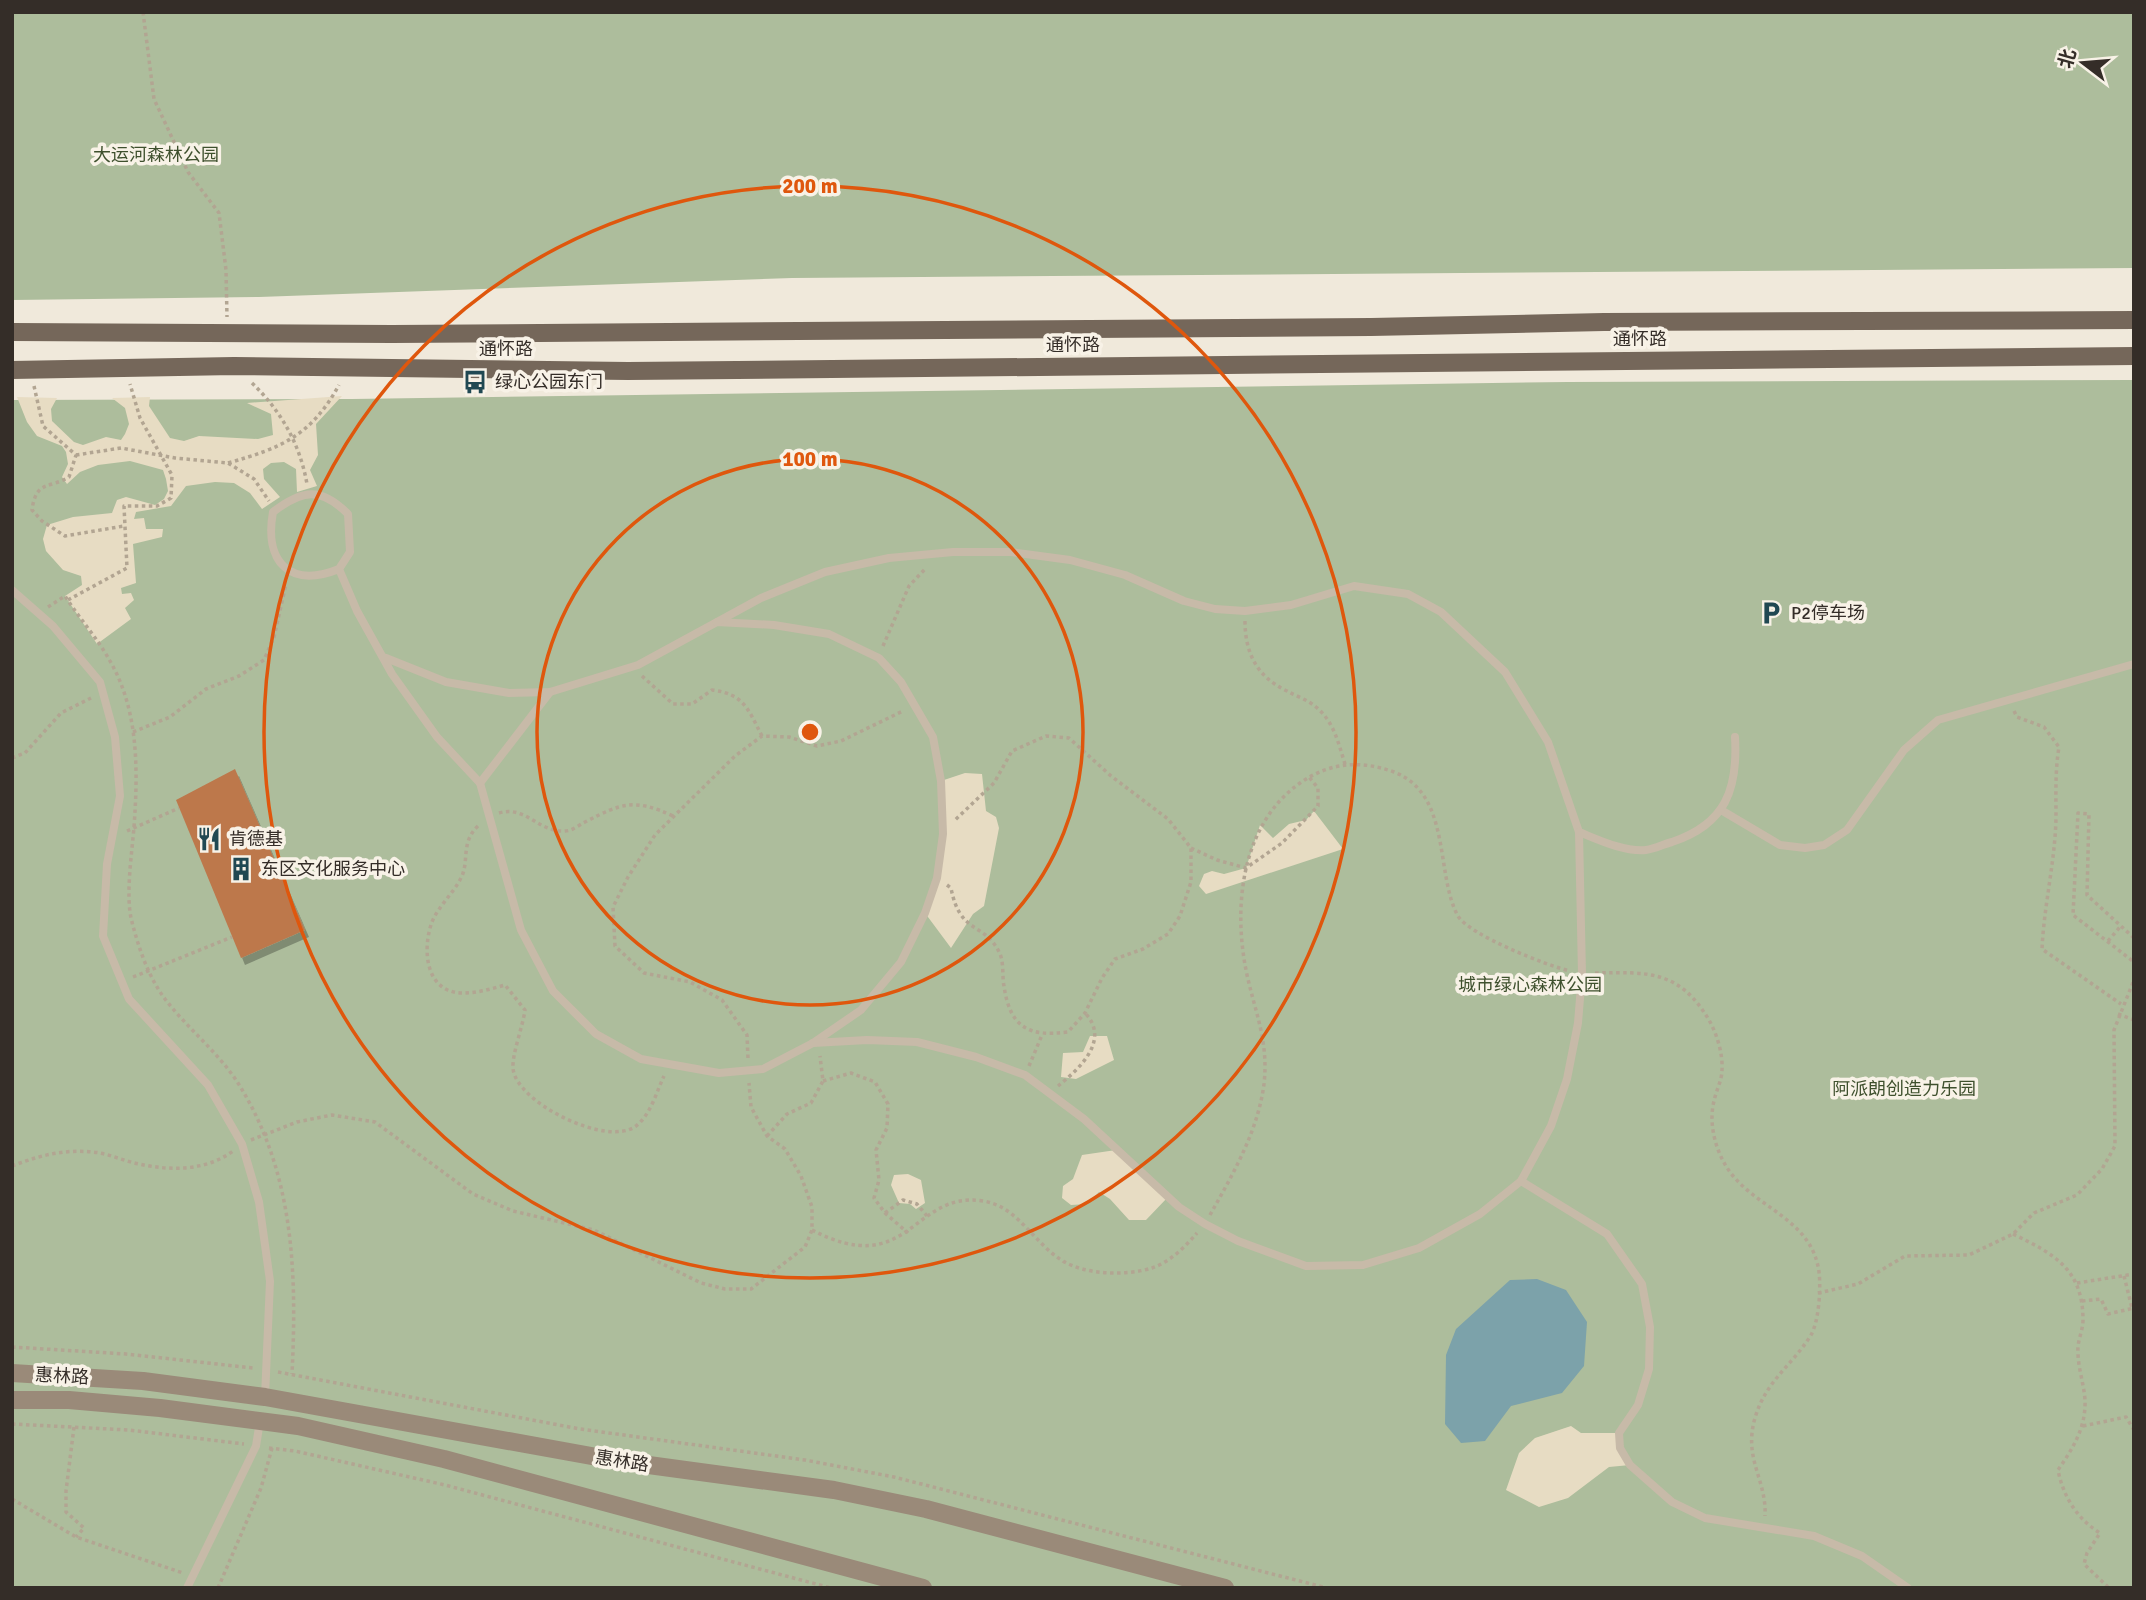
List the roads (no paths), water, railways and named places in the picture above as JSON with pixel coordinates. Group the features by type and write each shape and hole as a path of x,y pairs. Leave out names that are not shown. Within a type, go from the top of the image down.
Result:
{"main road":[{"name":"通怀路","path":"12,332 769,332 1604,322 2134,320"},
{"name":"通怀路","path":"12,370 234,366 628,371 2134,356"},
{"name":"惠林路","path":"12,1373 143,1381 265,1397 619,1461 834,1490 926,1509 1225,1588"},
{"name":"惠林路","path":"12,1400 69,1400 261,1419 444,1459 923,1588"}],"lane":[{"path":"322,494 348,514 350,552 339,569 310,577 290,572 277,558 269,536 273,512 290,499 322,494"},
{"path":"386,659 446,682 509,693 550,692 638,665 761,597 825,572 889,558 953,552 1011,552 1070,560 1125,575 1184,601 1215,610 1245,611 1291,605 1354,586 1408,594 1441,612 1506,672 1548,742 1579,832 1582,974 1578,1023 1567,1079 1552,1126 1521,1181 1480,1214 1419,1248 1363,1265 1306,1266 1238,1241 1205,1224 1179,1207 1051,1092 1025,1075 976,1057 917,1042 867,1040 813,1044"},
{"path":"339,569 357,611 392,674 437,737 480,783 521,930 553,991 596,1034 640,1059 719,1073 749,1072 763,1069 813,1044 861,1010 901,962 925,913 937,878 943,834 941,781 933,737 915,704 879,658 829,634 774,625 717,622"},
{"path":"12,590 38,614 100,682 115,737 120,796 107,864 103,936 129,999 208,1085 242,1144 259,1202 270,1281 265,1397"},
{"path":"1721,810 1780,845 1805,848 1824,845 1847,831 1904,750 1937,720 2134,664"},
{"path":"480,783 550,692"},
{"path":"1579,832 1611,845 1647,850 1702,829 1721,810 1737,772 1735,737"},
{"path":"1521,1181 1607,1234 1642,1284 1650,1327 1649,1369 1638,1405 1619,1433 1620,1448 1630,1465 1672,1502 1705,1518 1814,1536 1862,1556 1908,1588"},
{"path":"187,1588 256,1446 261,1419"}],"water":[{"path":"1537,1279 1566,1290 1587,1322 1584,1366 1562,1393 1511,1406 1485,1441 1461,1443 1445,1424 1446,1355 1456,1329 1510,1280"}],"place":[{"name":"绿心公园东门","path":"475,382"},
{"name":"P2停车场","path":"1771,613"},
{"name":"肯德基","path":"209,839"},
{"name":"东区文化服务中心","path":"241,869"}],"park label":[{"name":"大运河森林公园","path":"156,155"},
{"name":"城市绿心森林公园","path":"1530,985"},
{"name":"阿派朗创造力乐园","path":"1904,1089"}]}
